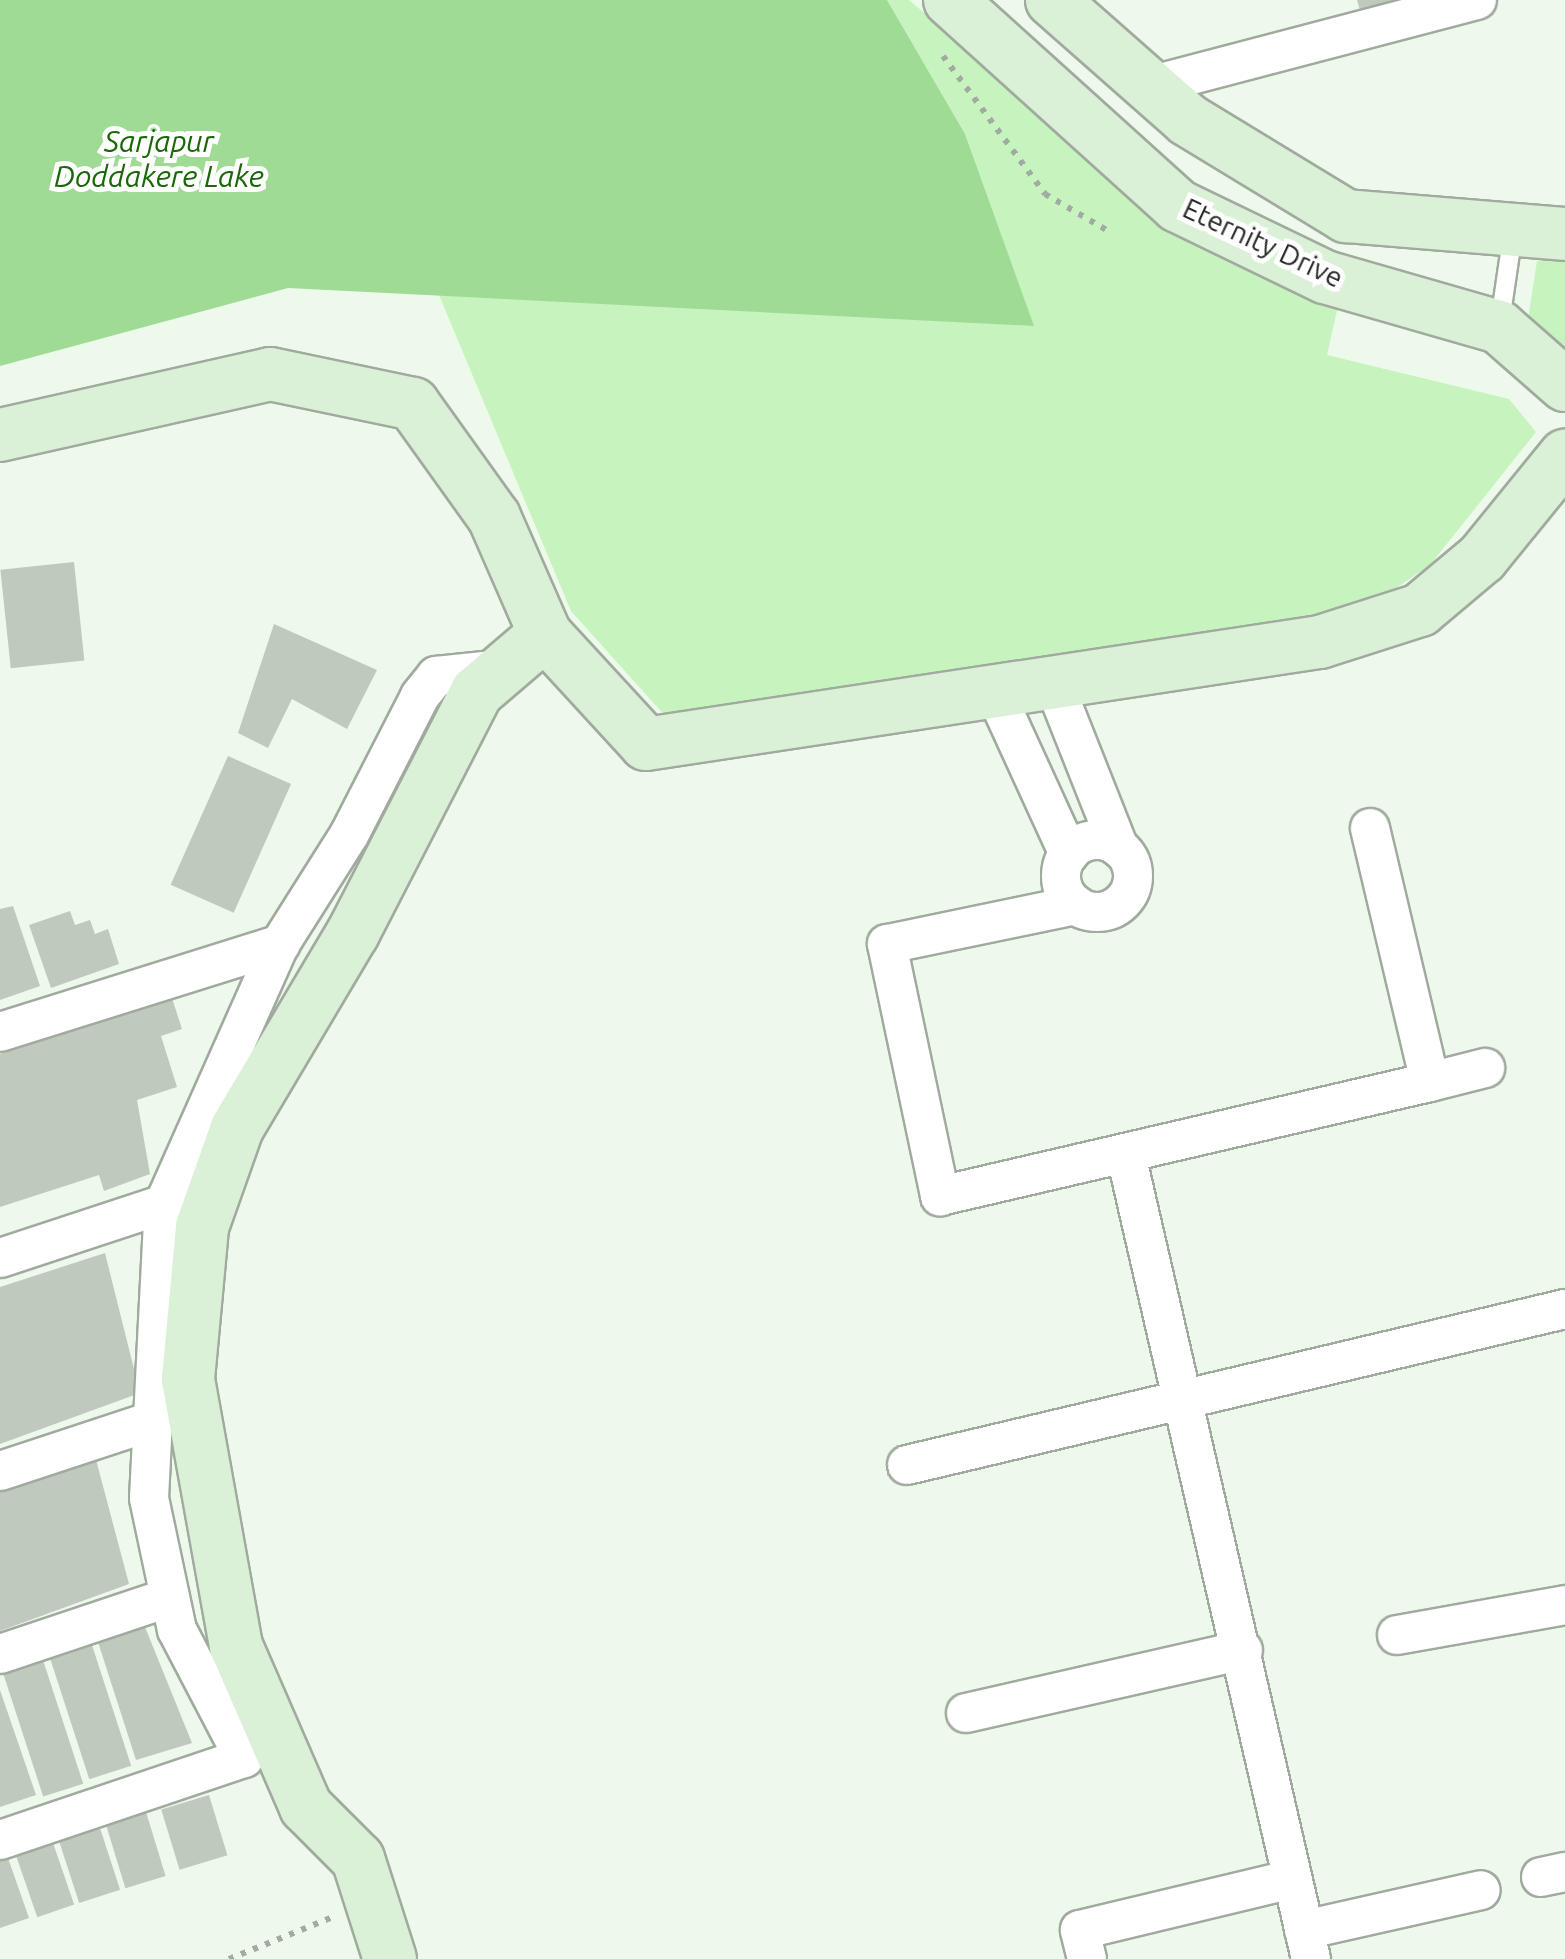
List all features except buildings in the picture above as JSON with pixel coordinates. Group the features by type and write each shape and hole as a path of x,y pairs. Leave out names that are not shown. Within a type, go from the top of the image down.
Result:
{"street":[{"path":"1052,0 1188,120 1346,216 1565,234"},
{"path":"1150,86 1477,0"},
{"name":"Eternity Drive","path":"941,21 1178,206 1324,277 1499,327 1565,386"},
{"path":"0,435 270,374 412,404 494,516 545,634 646,744 998,697 1320,642 1420,610 1482,558 1565,456"},
{"path":"390,1959 358,1859 306,1807 236,1646 188,1379 202,1228 238,1128 354,933 476,692 545,634"},
{"path":"0,1840 244,1758 177,1630 150,1498 164,1204 280,944 436,676 504,669"},
{"path":"1056,688 1132,880 1122,902 1100,912 1076,906 887,944 940,1196 1485,1068"},
{"path":"998,697 1069,854 1062,886 1076,906"},
{"path":"1370,828 1430,1082"},
{"path":"1069,854 1087,841 1119,848"},
{"path":"0,1032 280,944"},
{"path":"1126,1155 1186,1395 1307,1944 1481,1890"},
{"path":"0,1258 164,1204"},
{"path":"907,1466 1186,1395 1565,1309"},
{"path":"0,1470 154,1420"},
{"path":"0,1654 170,1597"},
{"path":"1398,1635 1565,1605"},
{"path":"966,1713 1243,1650"},
{"path":"1087,1959 1080,1930 1292,1879"}],"lane":[{"path":"1499,327 1514,232"}],"path":[{"path":"941,21 1045,194 1108,231"},
{"path":"229,1959 326,1924 366,1885"}],"shaded area":[{"path":"887,0 909,0 1148,204 1338,306 1327,355 1509,399 1536,432 1430,565 1370,606 668,719 571,611 439,295 1033,325 965,134"},
{"path":"1565,257 1565,368 1527,326 1537,261"}],"water":[{"name":"Sarjapur Doddakere Lake","path":"0,0 887,0 965,134 1034,326 288,288 0,366"}]}
